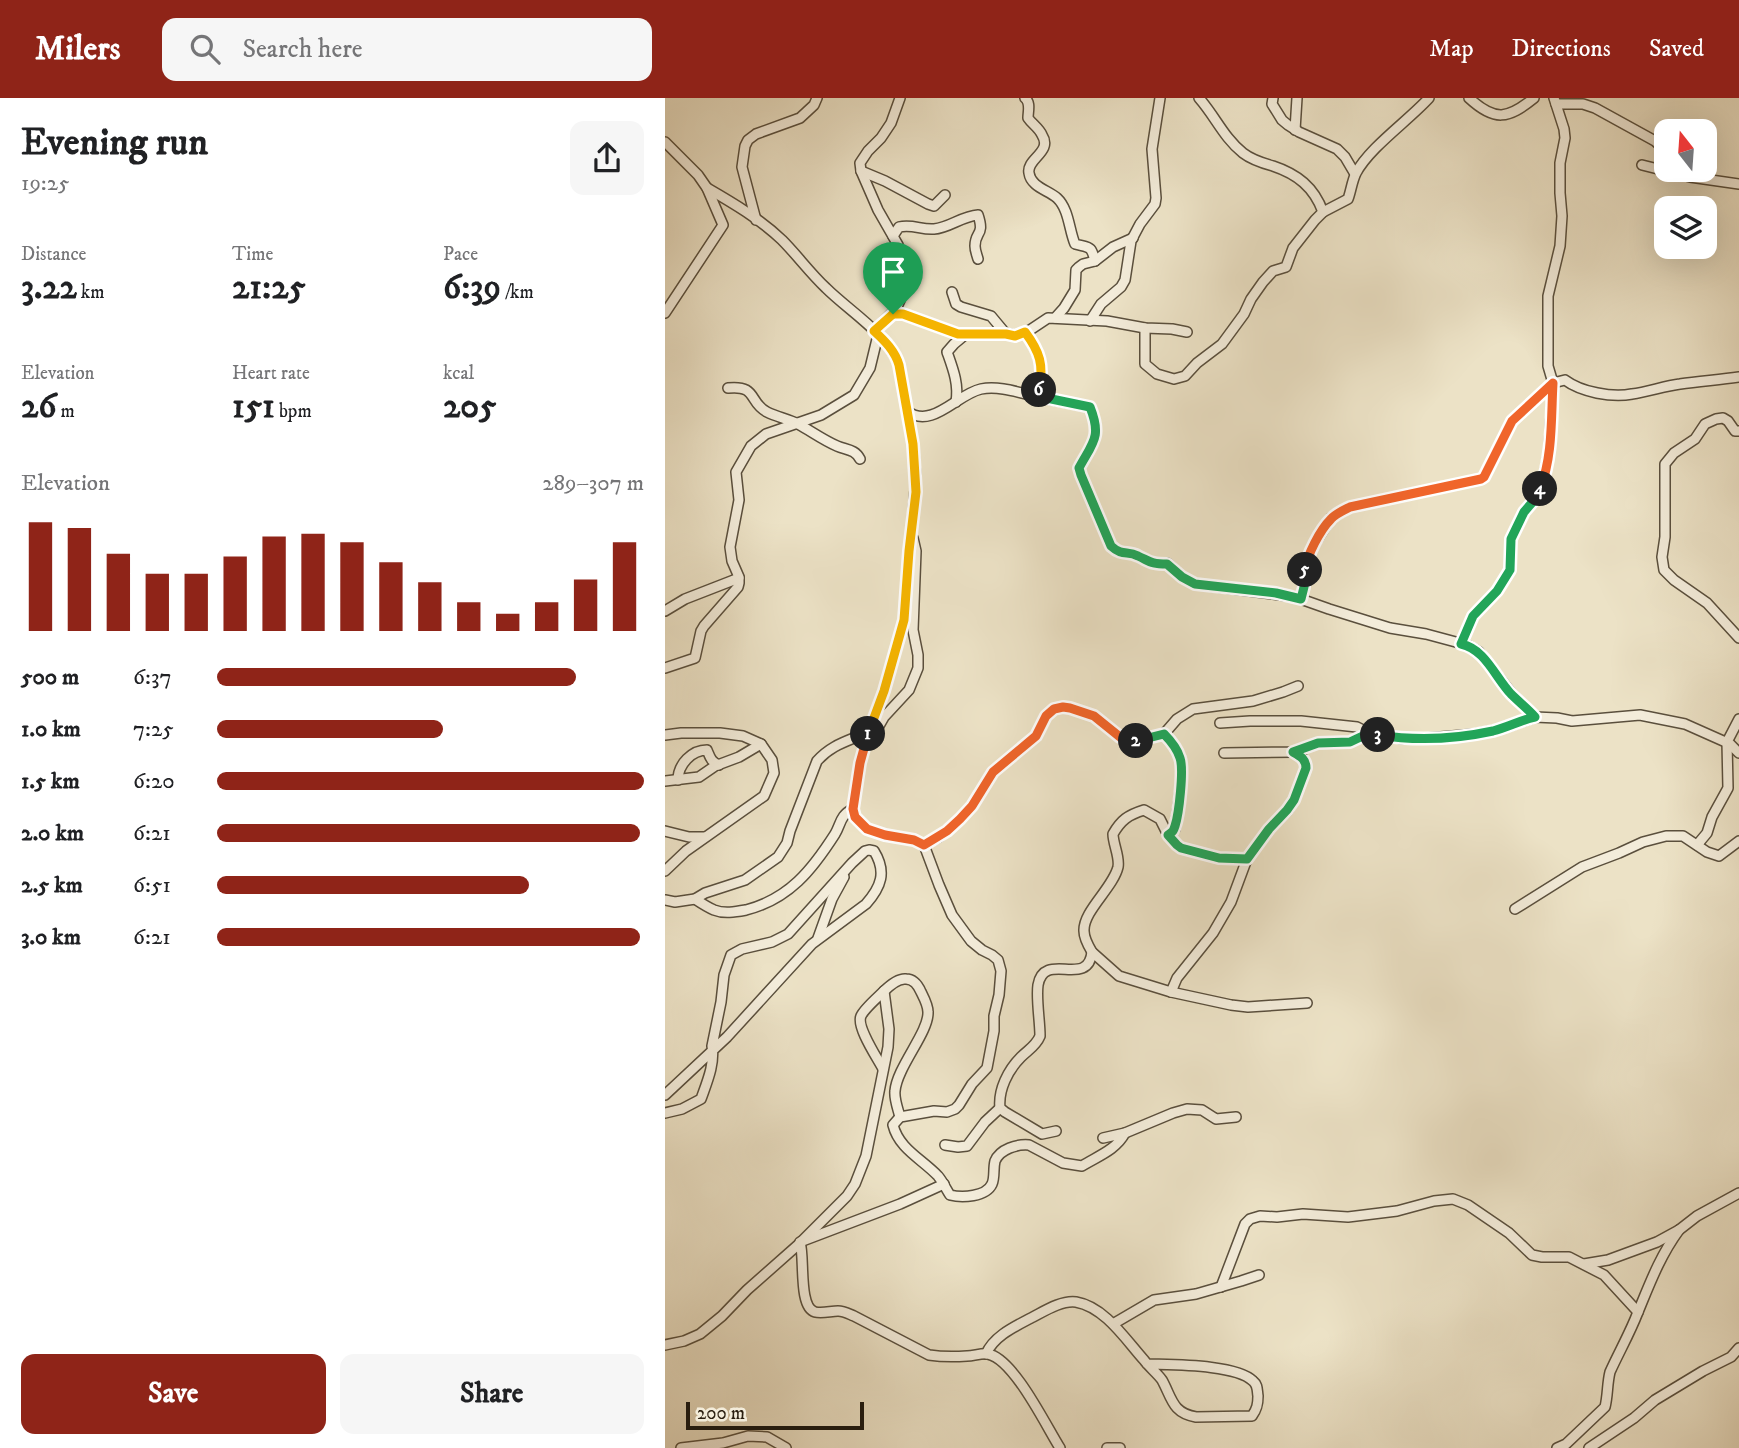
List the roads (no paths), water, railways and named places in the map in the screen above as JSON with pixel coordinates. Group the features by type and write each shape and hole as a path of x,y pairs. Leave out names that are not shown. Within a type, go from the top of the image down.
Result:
{"street":[{"path":"756,220 742,167 745,146 756,134 800,118 814,105 817,98"},
{"path":"665,668 695,658 703,626 738,587 739,578 730,547 739,500 736,472 751,446 766,434 821,415 854,395 870,368 876,333 893,314 901,298 906,279 898,245 879,210 860,163 886,130 900,98"},
{"path":"1025,98 1028,100 1028,118 1045,142 1029,168 1029,173 1036,185 1057,198 1064,208 1075,244 1089,247 1095,261"},
{"path":"1090,321 1101,304 1125,281 1133,238 1155,204 1152,149 1160,98"},
{"path":"1199,98 1231,142 1251,159 1297,176 1312,190 1323,212"},
{"path":"1273,98 1272,104 1282,120 1295,130 1337,149 1355,174"},
{"path":"1295,130 1297,98"},
{"path":"1145,328 1145,364 1157,374 1174,379 1185,376 1221,344 1273,271 1286,267 1293,248 1323,212 1348,199 1355,174 1366,158 1429,98"},
{"path":"1469,98 1481,102 1496,115 1510,114 1534,98"},
{"path":"1461,644 1473,616 1497,591 1506,576 1511,562 1511,539 1524,512 1536,498 1549,452 1553,383 1548,366 1548,296 1560,246 1560,163 1565,138 1565,129 1555,101 1595,108 1654,140"},
{"path":"665,142 698,175 707,188 723,225 665,313"},
{"path":"1642,165 1654,167"},
{"path":"861,171 934,206 945,195"},
{"path":"1717,179 1739,184"},
{"path":"707,188 783,241 826,289 885,341 897,356 913,444 916,479 912,531 904,620 884,691 868,732 864,753"},
{"path":"893,236 899,227 936,229 978,215 981,226 975,242 978,259"},
{"path":"1055,318 1075,290 1076,270 1133,238"},
{"path":"952,292 957,304 991,316 1006,334"},
{"path":"957,402 958,391 947,352 981,325 981,312"},
{"path":"893,314 903,314 958,334 1015,336 1048,318 1107,321 1187,332"},
{"path":"1025,332 1038,355 1042,370 1037,396"},
{"path":"1301,599 1306,561 1331,518 1350,507 1481,479 1512,421 1553,383 1565,380 1585,390 1631,395 1661,386 1739,377"},
{"path":"728,388 746,390 767,412 798,424 836,446 850,450 857,454 860,460"},
{"path":"907,411 914,416 923,416 948,408 970,392 984,388 1004,389 1090,407 1095,423 1095,439 1079,468 1111,546 1118,553 1136,554 1153,564 1167,564 1195,584 1301,599 1391,628 1467,645 1479,652 1511,693 1535,717"},
{"path":"1739,431 1723,418 1716,419 1705,424 1695,439 1674,453 1665,464 1665,537 1662,557 1664,570 1707,603 1739,638"},
{"path":"912,531 916,551 913,630 918,668 909,690 879,725 864,753 853,809 855,817 867,829 914,840 924,845 952,915 971,941 998,960 1001,971 987,1068 955,1109 900,1117 893,1125 894,1129 903,1145 930,1167 950,1195 955,1197 986,1192 992,1184 996,1160 1006,1149 1025,1144 1063,1163 1082,1166 1116,1147 1125,1133"},
{"path":"667,611 692,596 739,578"},
{"path":"924,845 947,831 960,819 972,806 993,772 1036,736 1046,716 1054,709 1070,708 1094,716 1120,737 1131,741 1144,740 1164,734 1177,719 1193,709 1253,701 1298,686"},
{"path":"1220,723 1301,721 1357,727 1369,733 1417,739 1476,734 1535,717 1572,721 1640,715 1685,724 1727,742 1739,752"},
{"path":"1697,845 1707,833 1712,817 1728,788 1727,742 1739,719"},
{"path":"665,900 675,902 695,899 745,880 778,858 787,843 817,761 836,745 868,732"},
{"path":"665,735 720,733 743,736 761,744 772,760 774,773 764,796 703,837 665,871"},
{"path":"1224,753 1293,752 1318,743 1350,742 1369,733"},
{"path":"1164,734 1177,750 1182,764 1175,830 1168,835"},
{"path":"665,781 699,777 761,744"},
{"path":"678,780 681,765 696,751 707,750 710,758 719,765"},
{"path":"1171,992 1181,972 1213,933 1231,902 1247,859 1294,800 1306,764 1303,758 1293,752"},
{"path":"695,899 715,911 733,913 778,897 804,877 836,832 843,815 853,809"},
{"path":"1247,859 1219,858 1181,848 1168,835 1160,818 1144,810 1126,816 1113,834 1118,866 1109,887 1097,901 1086,922 1084,931 1092,952 1119,976 1171,992 1248,1007 1307,1003"},
{"path":"665,831 703,837"},
{"path":"1515,909 1582,867 1643,842 1666,836 1683,836 1707,852 1719,856 1739,841"},
{"path":"665,1095 713,1051 793,963 818,940 866,904 878,890 882,870 874,851 866,851 852,863 788,934 731,955 724,975 713,1051 714,1055 701,1099 665,1113"},
{"path":"818,940 832,899 852,863"},
{"path":"946,1145 967,1146 985,1122 1000,1108 1000,1092 1019,1058 1038,1042 1038,984 1043,974 1051,968 1084,969 1089,965 1092,952"},
{"path":"883,1069 860,1022 863,1012 884,991 902,978 908,979 918,986 929,1014 895,1088 900,1117"},
{"path":"665,1345 700,1334 722,1316 847,1196 855,1184 866,1156 888,1047 889,1029 884,991"},
{"path":"1000,1108 1042,1134 1056,1131"},
{"path":"1103,1138 1125,1133 1187,1109 1202,1110 1216,1119 1236,1116"},
{"path":"800,1242 900,1204 944,1184"},
{"path":"1584,1264 1639,1250 1679,1230 1697,1216 1739,1193"},
{"path":"1221,1287 1245,1224 1250,1219 1259,1216 1303,1214 1348,1217 1397,1211 1453,1199 1468,1205 1509,1233 1532,1255 1542,1258 1569,1258 1604,1275 1638,1312"},
{"path":"1557,1448 1566,1444 1605,1407 1610,1372 1654,1272 1679,1230"},
{"path":"800,1242 803,1290 810,1309 816,1312 845,1312 929,1355 942,1357 986,1354 996,1357 1010,1369 1028,1393 1060,1448"},
{"path":"1113,1324 1154,1300 1196,1294 1259,1275"},
{"path":"986,1354 992,1342 1004,1333 1062,1304 1075,1302 1093,1309 1126,1337 1147,1364 1161,1379 1174,1405 1188,1416 1252,1416 1257,1408 1257,1385 1239,1373 1194,1366 1147,1364"},
{"path":"1588,1448 1634,1418 1655,1400 1731,1357 1739,1348"},
{"path":"681,1448 723,1443 748,1436 767,1437 786,1448"},
{"path":"1107,1448 1119,1448"}]}
